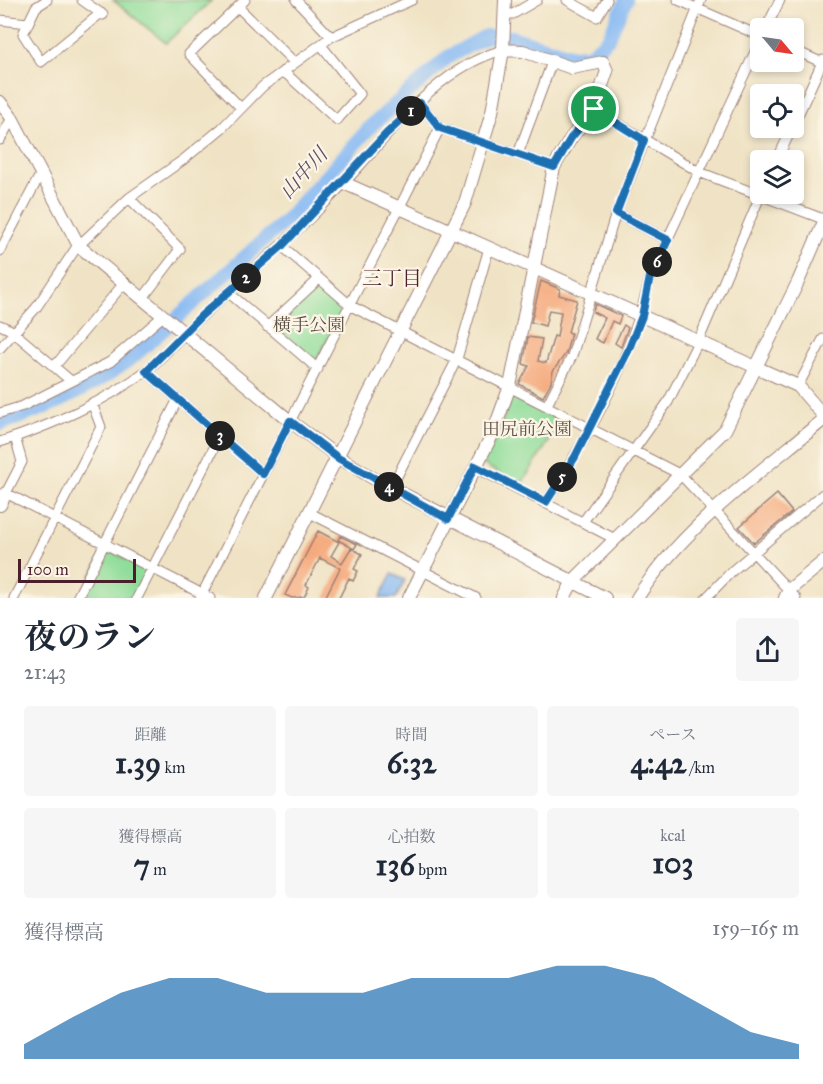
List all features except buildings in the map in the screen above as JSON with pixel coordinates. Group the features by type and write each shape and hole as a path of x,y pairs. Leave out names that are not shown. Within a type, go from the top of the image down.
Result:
{"street":[{"path":"47,0 36,7 22,34 41,63 103,15 82,0"},
{"path":"296,0 331,37"},
{"path":"0,348 15,334 79,246 129,198 183,160 242,108 263,86 331,37 412,0"},
{"path":"266,598 452,232 474,181 503,50 505,0"},
{"path":"506,14 513,14 537,0"},
{"path":"567,0 597,17 607,0"},
{"path":"678,0 699,4 750,33"},
{"path":"771,18 780,0"},
{"path":"242,108 189,54 242,3 295,63"},
{"path":"547,405 572,356 616,213 699,4"},
{"path":"0,20 28,23"},
{"path":"283,72 337,120 360,94 321,45"},
{"path":"0,442 92,403 146,371 184,332 282,246 344,183 387,133 471,61 503,50 523,51 572,68 605,63 607,71 594,109 571,138 554,167 510,386 493,433 409,598"},
{"path":"804,55 823,62 804,103"},
{"path":"546,502 590,428 628,351 642,316 650,277 750,61"},
{"path":"518,154 552,62"},
{"path":"0,102 12,118 79,246 290,421 338,458 391,488 605,598"},
{"path":"420,103 440,128 554,167"},
{"path":"594,109 699,172 750,191"},
{"path":"0,140 12,118"},
{"path":"15,437 22,462 3,499 55,519 153,568 204,597 263,474 351,306 440,128"},
{"path":"0,251 41,173"},
{"path":"344,183 798,386 823,415"},
{"path":"129,198 180,249 143,298"},
{"path":"583,522 668,402 698,342 757,204"},
{"path":"784,204 823,219"},
{"path":"616,213 668,240"},
{"path":"564,598 573,582 724,430 823,224"},
{"path":"282,246 351,306 681,475 755,554 790,596 823,562"},
{"path":"391,488 457,359 489,248"},
{"path":"267,327 319,279"},
{"path":"54,367 124,282"},
{"path":"229,293 318,369"},
{"path":"0,413 23,406 110,362 165,316"},
{"path":"0,325 15,334 70,381"},
{"path":"798,386 823,339"},
{"path":"146,371 177,401 263,474"},
{"path":"77,598 177,401"},
{"path":"14,598 101,427 92,403"},
{"path":"637,598 661,566 716,511 823,420"},
{"path":"137,598 220,436"},
{"path":"475,466 615,539"},
{"path":"706,598 732,571 755,554 823,494"},
{"path":"309,513 476,598"}],"green space":[{"path":"113,0 212,0 166,43"},
{"name":"横手公園","path":"318,284 346,308 315,362 273,327"},
{"name":"田尻前公園","path":"513,393 564,418 520,486 483,464 498,434"},
{"path":"105,548 148,570 134,598 80,598"}],"water":[{"path":"392,574 405,580 396,598 380,598"}],"waterway":[{"name":"山中川","path":"0,424 70,396 133,357 285,221 373,124 448,57 486,36 511,37 573,56 589,55 608,39 626,0"}],"district":[{"name":"三丁目","path":"392,278"}],"route":[{"path":"420,103 440,128 554,167 571,138 594,109 644,140 616,213 668,240 650,277 642,316 628,351 575,457 546,502 475,466 448,519 338,458 290,421 263,474 177,401 146,371 168,352 202,315 282,246 344,183 387,133 420,103"}]}
